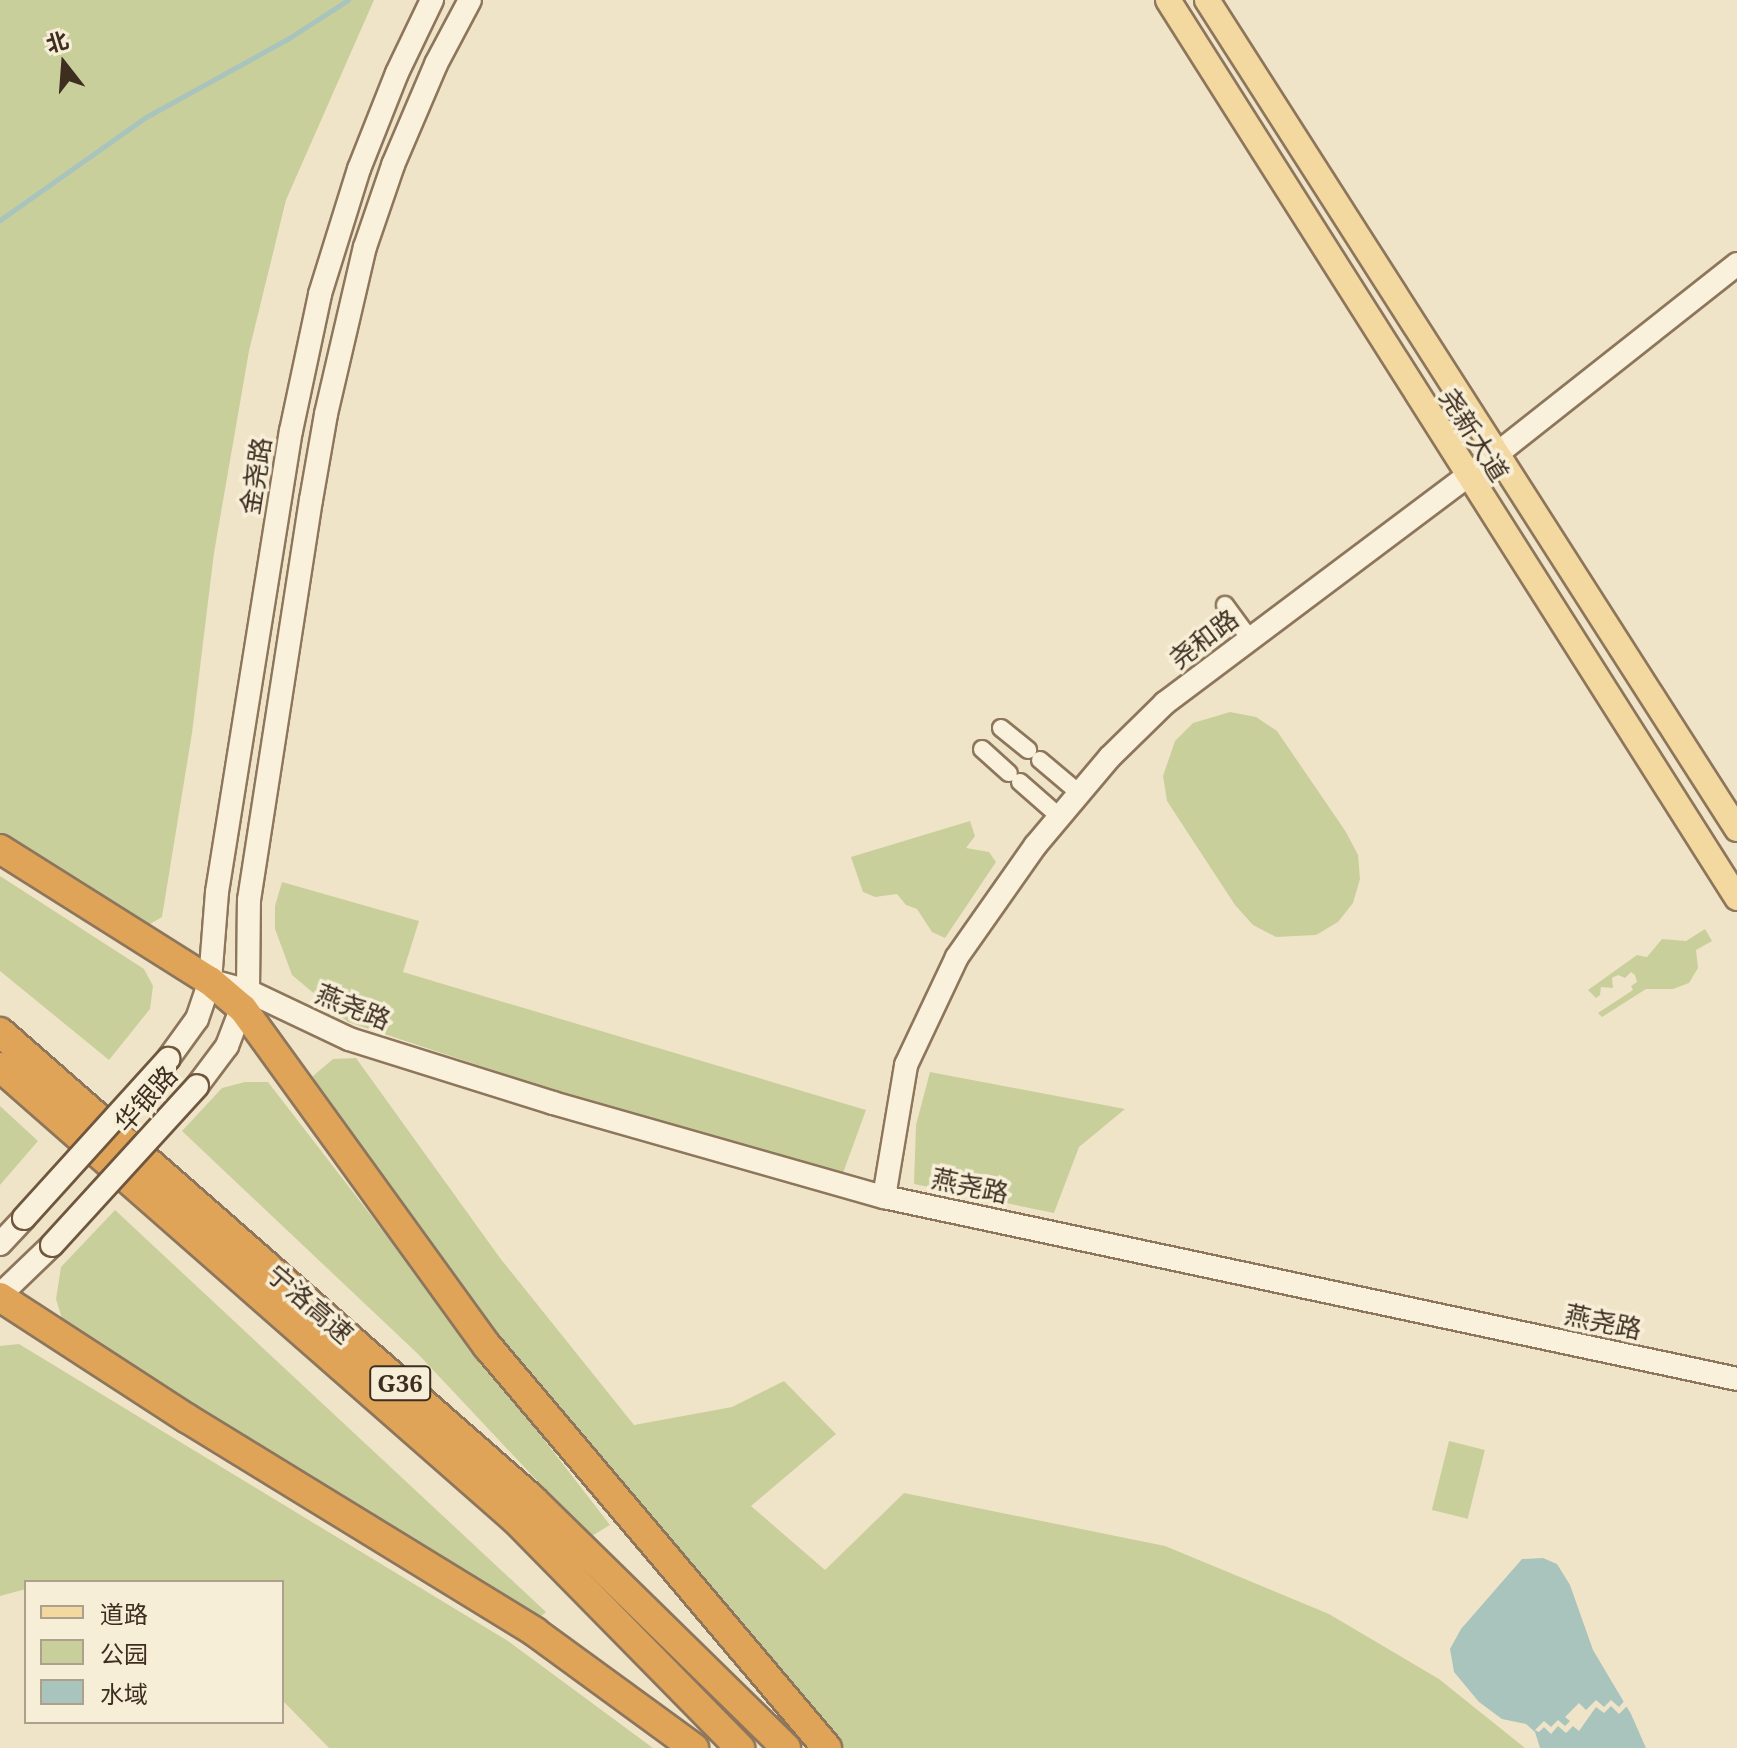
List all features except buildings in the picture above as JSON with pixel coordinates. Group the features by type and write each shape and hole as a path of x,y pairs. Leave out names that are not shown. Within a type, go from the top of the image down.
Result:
{"highway":[{"path":"0,849 245,1000 488,1347 827,1748"},
{"name":"宁洛高速","path":"0,1032 533,1500 786,1748"},
{"name":"宁洛高速","path":"0,1067 516,1520 740,1748"},
{"path":"0,1296 188,1419 535,1632 694,1748"}],"main road":[{"name":"金尧路","path":"210,981 217,892 291,431 320,294 359,169 397,73 432,0"},
{"name":"华银路","path":"0,1296 52,1245 197,1086 227,1046 245,1000 249,900 311,500 345,327 365,247 393,165 436,64 470,0"},
{"name":"尧新大道","path":"1168,0 1466,475 1737,898"},
{"name":"尧新大道","path":"1207,0 1737,829"},
{"name":"尧和路","path":"884,1197 906,1065 957,957 1060,817 1110,757 1165,703 1498,453 1737,264"},
{"name":"华银路","path":"0,1244 168,1059 197,1019 210,981"},
{"name":"燕尧路","path":"245,1000 349,1039 553,1103 884,1197 1737,1379"}],"street":[{"path":"1225,605 1250,639"},
{"path":"1001,728 1079,793"},
{"path":"982,749 1060,817"}],"green space":[{"path":"0,0 374,0 286,200 249,351 214,553 192,733 162,917 150,924 128,924 0,840"},
{"path":"1230,712 1256,717 1277,731 1346,832 1358,855 1360,879 1353,903 1338,922 1316,935 1276,937 1253,925 1235,905 1167,801 1163,776 1175,741 1193,723"},
{"path":"970,821 975,836 966,848 989,852 996,862 945,938 932,932 917,909 906,905 897,894 875,897 863,892 851,857"},
{"path":"0,876 144,969 153,986 150,1009 109,1060 0,971"},
{"path":"282,882 419,921 403,972 866,1110 843,1173 607,1108 348,1022 292,975 275,929 275,906"},
{"path":"1705,929 1712,941 1696,950 1698,968 1689,983 1673,989 1646,989 1602,1017 1598,1013 1633,990 1631,986 1637,982 1635,975 1631,972 1625,978 1618,975 1612,978 1613,988 1601,987 1600,995 1596,998 1588,990 1637,955 1647,957 1662,939 1686,941"},
{"path":"356,1058 500,1258 634,1425 732,1407 784,1381 836,1434 751,1506 825,1570 904,1493 1165,1546 1329,1614 1439,1679 1525,1748 844,1748 784,1685 462,1298 318,1094 313,1076 333,1059"},
{"path":"930,1072 1125,1109 1079,1147 1054,1213 914,1184 916,1125"},
{"path":"245,1082 268,1082 610,1525 590,1537 418,1354 182,1131 222,1088"},
{"path":"0,1106 38,1141 0,1185"},
{"path":"115,1210 546,1612 530,1626 64,1325 56,1299 61,1267"},
{"path":"19,1344 508,1641 653,1748 329,1748 284,1702 284,1580 24,1580 24,1590 0,1596 0,1346"},
{"path":"1449,1441 1485,1450 1468,1519 1432,1510"}],"water":[{"path":"1543,1558 1557,1564 1570,1585 1593,1650 1631,1714 1646,1748 1540,1748 1535,1732 1526,1724 1502,1719 1479,1702 1454,1672 1450,1649 1461,1629 1522,1559"}],"pier":[{"path":"1626,1699 1629,1704 1619,1714 1611,1706 1604,1713 1596,1707 1579,1731 1573,1726 1566,1733 1558,1726 1551,1734 1544,1727 1539,1732 1535,1730 1544,1721 1551,1727 1558,1720 1565,1726 1570,1721 1565,1717 1579,1703 1586,1710 1596,1700 1604,1707 1611,1700 1619,1707"}],"waterway":[{"path":"0,220 146,117 289,38 348,0"}]}
